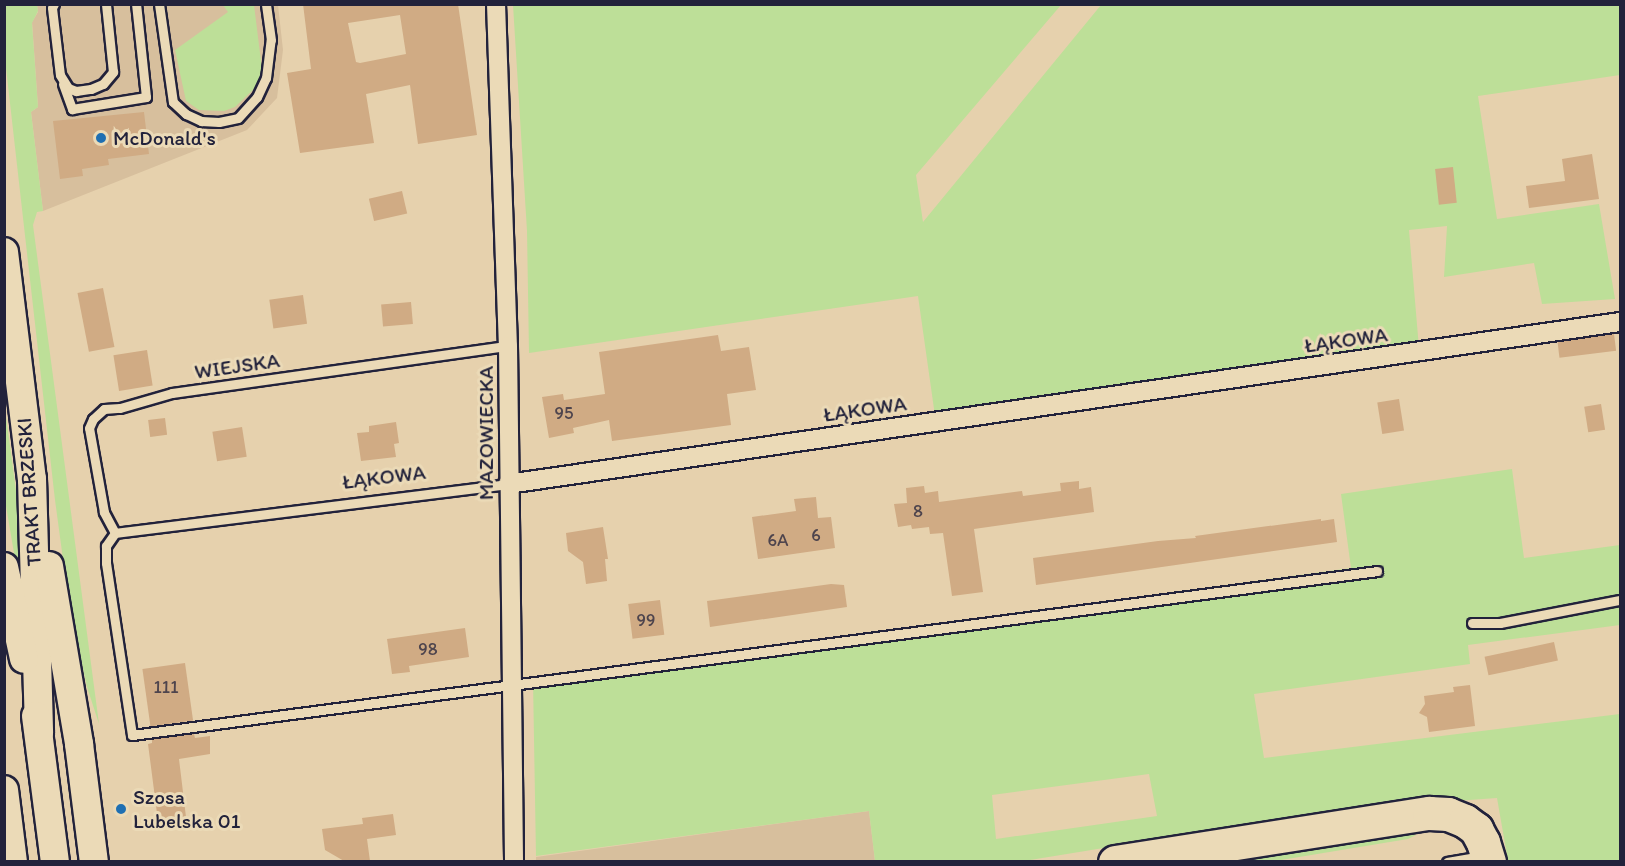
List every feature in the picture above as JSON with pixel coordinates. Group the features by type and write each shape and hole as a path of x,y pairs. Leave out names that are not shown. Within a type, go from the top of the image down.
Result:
{"highway":[{"path":"1115,861 1430,813 1448,814 1466,821 1476,829 1488,858"}],"main road":[{"name":"TRAKT BRZESKI","path":"4,252 32,479 39,733"},
{"path":"32,479 44,532 79,744 93,861"},
{"name":"TRAKT BRZESKI","path":"4,567 39,733 55,861"},
{"path":"4,790 13,861"}],"street":[{"name":"MAZOWIECKA","path":"496,4 508,345 514,861"},
{"name":"ŁĄKOWA","path":"508,484 1620,322"}],"lane":[{"path":"54,4 52,8 60,75 72,110 146,97 136,4"},
{"path":"60,75 68,88 76,91 104,84 113,72 106,4"},
{"path":"159,4 173,102 186,114 201,121 219,122 238,118 257,98 267,78 271,40 266,4"},
{"name":"WIEJSKA","path":"115,533 104,512 89,428 93,419 104,409 120,408 172,393 508,345"},
{"name":"ŁĄKOWA","path":"115,533 508,484"},
{"path":"115,533 106,546 106,563 132,735 513,687 1377,572"},
{"path":"1472,624 1500,623 1620,600"},
{"path":"1447,861 1488,858"}],"shaded area":[{"path":"37,5 278,5 283,50 277,98 247,130 43,211 31,112 38,107 32,22 38,12"},
{"path":"869,811 875,861 536,862 536,857"}],"green space":[{"path":"4,5 37,5 38,11 32,23 38,107 31,112 43,211 37,212 33,225 99,724 87,687 70,611 55,500 5,59"},
{"path":"223,5 254,5 262,69 257,86 235,107 224,111 199,110 186,101 175,50 228,12"},
{"path":"513,5 1061,5 916,175 923,222 1101,5 1620,5 1620,75 1478,96 1497,219 1599,204 1615,299 1542,304 1534,263 1444,277 1447,226 1409,230 1419,348 935,416 918,296 529,353 527,231"},
{"path":"4,401 19,513 24,612 5,500"},
{"path":"1512,469 1524,558 1620,545 1620,625 1468,645 1470,664 1254,694 1264,758 1620,714 1620,861 1508,861 1497,798 1441,802 1122,845 1024,861 875,861 869,811 536,856 533,680 1351,568 1341,494","holes":["1149,774 1157,816 996,839 992,795"]},
{"path":"1416,835 1408,839 1275,861 1214,862"}],"building":[{"path":"303,4 458,4 477,135 418,144 410,85 366,94 374,143 300,153 287,73 311,69","holes":["400,15 406,54 356,62 348,23"]},
{"name":"McDonald's","path":"144,112 149,154 108,159 109,165 82,169 83,176 60,179 53,121"},
{"path":"1592,154 1599,199 1529,208 1526,186 1565,181 1562,159"},
{"path":"1453,167 1457,203 1439,205 1435,169"},
{"path":"402,191 407,213 374,221 369,199"},
{"path":"103,288 114,347 89,352 77,293"},
{"path":"303,295 307,324 273,328 269,300"},
{"path":"411,302 413,324 383,327 381,305"},
{"path":"1614,334 1616,351 1559,358 1557,341"},
{"path":"718,335 721,351 749,347 756,390 727,394 731,425 612,441 609,420 573,428 574,433 549,438 542,397 563,394 564,400 605,394 599,352"},
{"path":"147,350 153,386 119,391 113,355"},
{"path":"1399,399 1404,431 1382,434 1377,402"},
{"path":"1601,404 1605,430 1588,432 1584,407"},
{"path":"165,418 167,435 150,437 148,420"},
{"path":"396,422 399,443 394,444 396,457 361,461 357,433 369,432 369,426"},
{"path":"242,427 247,457 217,461 212,432"},
{"path":"1079,481 1079,489 1091,487 1094,512 974,529 983,592 952,596 943,533 930,534 929,527 912,529 911,525 898,527 894,504 907,503 906,488 924,486 925,493 938,491 939,502 1022,491 1023,496 1061,491 1060,483"},
{"path":"816,497 818,518 831,517 835,548 758,559 752,517 796,511 794,499"},
{"path":"1321,519 1321,521 1334,519 1337,542 1036,585 1033,558 1196,538 1195,536"},
{"path":"603,527 608,559 605,559 607,581 586,584 583,562 568,551 566,533"},
{"path":"831,584 844,585 847,607 710,627 707,601"},
{"path":"660,600 664,635 633,639 628,604"},
{"path":"465,628 469,657 409,666 410,672 392,674 387,639"},
{"path":"1554,642 1558,661 1489,675 1485,657"},
{"path":"185,663 193,720 150,726 142,669"},
{"path":"1470,685 1475,726 1429,732 1427,717 1419,713 1425,704 1424,696 1454,692 1453,687"},
{"path":"194,734 195,738 210,736 210,754 179,759 186,817 158,821 148,744 152,743 152,739"},
{"path":"393,814 396,835 367,839 370,861 344,861 325,850 322,829 363,824 362,818"}],"place":[{"name":"McDonald's","path":"101,138"},
{"name":"Szosa Lubelska 01","path":"121,809"}]}
